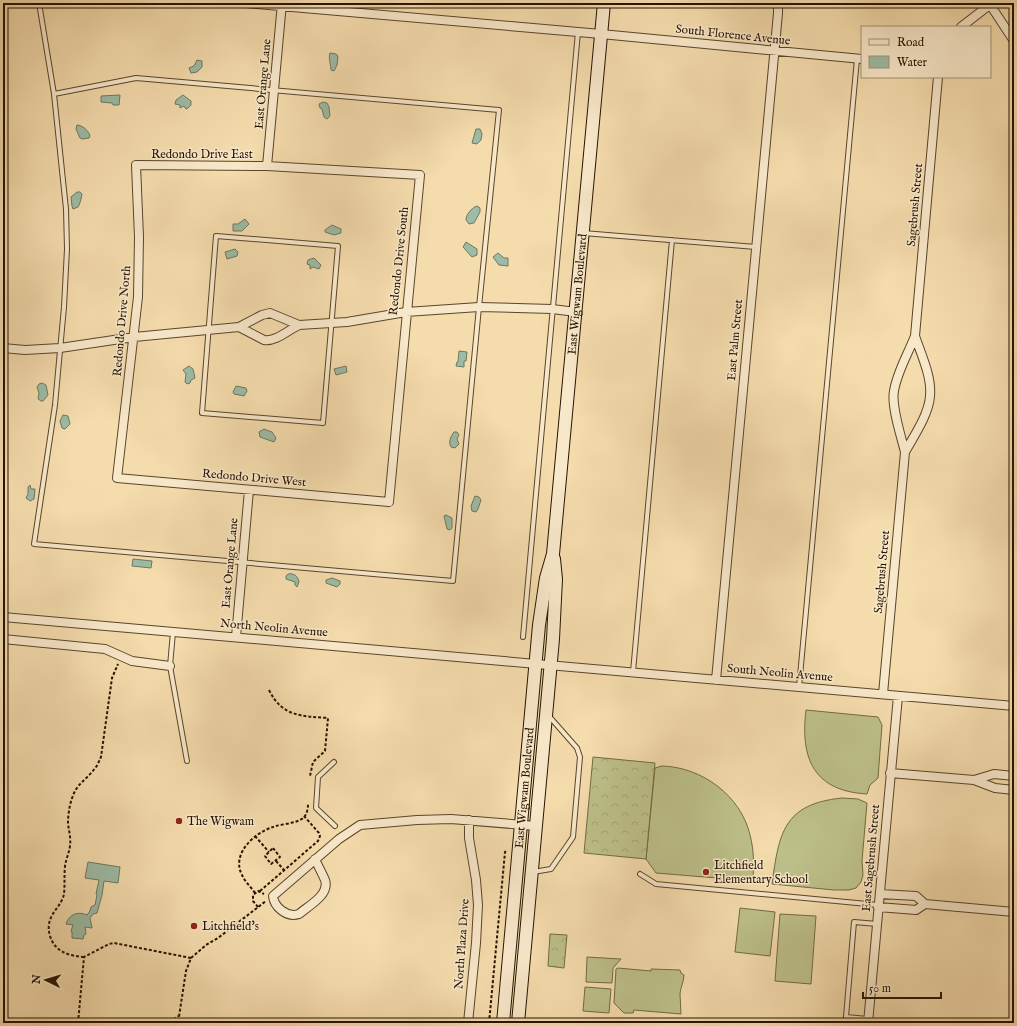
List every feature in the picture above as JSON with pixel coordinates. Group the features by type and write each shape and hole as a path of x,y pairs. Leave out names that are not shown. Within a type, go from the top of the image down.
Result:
{"street":[{"name":"South Florence Avenue","path":"246,3 282,4 860,59"},
{"name":"East Wigwam Boulevard","path":"518,1023 547,713 539,625 546,578 553,554 604,3"},
{"name":"East Palm Street","path":"716,680 778,3"},
{"path":"962,26 990,3 1014,41"},
{"name":"East Orange Lane","path":"267,166 282,4"},
{"name":"Sagebrush Street","path":"883,694 905,452 896,414 894,393 898,374 915,336 938,78"},
{"name":"Redondo Drive East","path":"136,165 267,166"},
{"name":"Redondo Drive North","path":"117,478 138,297 139,259 136,165"},
{"name":"Redondo Drive South","path":"267,166 420,176 388,502"},
{"path":"239,327 264,340 269,341 299,325 347,322 406,312 479,307 552,309 576,312"},
{"path":"3,348 25,350 60,348 134,337 239,327 262,315 270,313 299,325"},
{"name":"Sagebrush Street","path":"905,452 924,416 930,396 928,373 915,336"},
{"name":"Redondo Drive West","path":"117,478 388,502"},
{"name":"East Orange Lane","path":"236,637 249,490"},
{"name":"North Neolin Avenue","path":"3,617 543,664"},
{"path":"3,639 105,649 136,662 170,666"},
{"name":"East Wigwam Boulevard","path":"503,1023 521,824 543,664"},
{"name":"South Neolin Avenue","path":"543,664 1014,706"},
{"name":"East Sagebrush Street","path":"868,1021 898,696"},
{"path":"890,773 974,780 995,788 1014,790"},
{"path":"974,780 994,774 1014,776"},
{"path":"315,859 325,881 324,890 320,897 298,914 288,915 277,905 273,896 315,859 339,839 360,825 417,820 469,820 536,826"},
{"name":"North Plaza Drive","path":"468,1023 476,943 478,905 476,880 469,838 469,820"},
{"path":"880,894 916,896 925,904 1014,912"},
{"path":"878,906 916,910 925,904"}],"lane":[{"path":"39,3 54,94 67,232 66,272 55,405 34,544 453,581 499,110 136,78 54,94"},
{"path":"523,637 578,32"},
{"path":"799,687 860,59"},
{"path":"583,232 756,248"},
{"path":"216,236 338,246 324,423 202,413 208,329 216,236"},
{"path":"633,672 672,240"},
{"path":"173,632 170,666 187,761"},
{"path":"532,872 551,869 573,837 580,757 577,748 547,713"},
{"path":"334,762 318,777 316,808 335,826"},
{"path":"640,874 656,884 878,906"},
{"path":"868,1021 846,1018 854,922 877,924"}],"path":[{"path":"121,656 112,678 101,757 95,769 82,781 75,791 70,808 68,823 70,845 65,866 64,892 62,901 51,915 49,926 50,936 55,946 64,953 74,957 84,957 109,944 114,943 191,958"},
{"path":"269,690 277,703 286,710 300,715 328,718 325,751 313,762 310,780"},
{"path":"255,893 242,875 239,864 243,851 250,840 269,828 298,821 307,811 308,801"},
{"path":"258,907 252,899 255,893 260,891 320,839 319,833 304,816"},
{"path":"255,836 269,852"},
{"path":"489,1023 505,852 510,846"},
{"path":"273,848 280,857 271,864 264,856 269,852 273,848"},
{"path":"276,860 284,871"},
{"path":"178,1023 186,971 191,958 206,945 218,938 268,900 260,891"},
{"path":"78,1023 84,957"},
{"path":"170,1023 179,1016"}],"green space":[{"path":"806,710 878,717 882,725 878,778 870,785 867,794 849,792 834,786 823,779 814,769 809,757 806,743"},
{"path":"593,757 655,763 646,859 584,853"},
{"path":"662,766 677,768 705,778 718,786 729,796 745,821 750,835 754,869 753,881 656,873 646,859 655,768"},
{"path":"842,798 858,799 867,803 862,861 863,875 861,882 856,888 849,890 772,884 778,849 782,836 788,824 796,814 823,801"},
{"path":"740,908 775,912 770,956 735,952"},
{"path":"780,914 816,916 811,984 775,981"},
{"path":"550,934 567,935 564,968 548,966"},
{"path":"587,957 621,959 613,968 612,983 586,982"},
{"path":"616,969 651,971 651,969 680,970 684,975 680,992 681,1014 634,1010 633,1013 624,1013 614,1003"},
{"path":"585,987 611,989 609,1013 583,1011"}],"water":[{"path":"330,53 338,56 337,65 334,71 331,70 329,57"},
{"path":"197,60 202,61 202,67 197,72 191,73 189,68 194,66"},
{"path":"120,95 119,105 101,102 101,96"},
{"path":"183,95 191,101 191,105 186,109 184,106 180,108 180,105 175,104 176,100"},
{"path":"323,102 327,103 329,107 330,116 327,119 324,117 319,104"},
{"path":"77,125 87,130 90,136 89,138 80,138 76,129"},
{"path":"476,129 480,129 482,134 481,140 477,144 472,143"},
{"path":"77,192 82,194 82,197 78,207 73,209 71,197"},
{"path":"477,206 480,208 480,212 474,223 469,224 466,220 467,216 471,210"},
{"path":"245,219 249,224 242,231 233,231 233,224 238,224"},
{"path":"332,225 341,229 341,233 334,235 325,232 325,230"},
{"path":"466,242 477,249 477,255 472,257 463,247"},
{"path":"235,249 238,252 237,256 227,259 225,252"},
{"path":"498,253 504,258 508,258 508,266 499,265 493,257"},
{"path":"314,258 321,265 319,269 313,267 310,269 310,265 307,264 308,260"},
{"path":"459,351 467,352 464,367 456,366"},
{"path":"189,366 193,369 195,378 187,384 185,382 186,374 183,370"},
{"path":"346,366 347,372 336,375 334,369"},
{"path":"42,383 46,385 48,395 43,401 41,401 38,399 39,393 37,387"},
{"path":"236,386 246,388 247,391 244,396 234,394 233,392"},
{"path":"63,415 68,416 70,424 65,429 62,428 60,421"},
{"path":"264,429 272,432 276,438 274,442 260,437 259,432"},
{"path":"454,432 457,432 459,435 457,439 459,444 455,448 451,447 450,443"},
{"path":"30,485 31,489 35,489 34,499 30,501 26,498 28,494 28,487"},
{"path":"475,496 479,497 481,500 476,512 472,511 471,506"},
{"path":"446,515 452,518 452,528 450,530 447,529 444,516"},
{"path":"133,559 152,561 151,568 132,566"},
{"path":"288,574 292,574 297,577 299,582 297,587 295,582 286,579"},
{"path":"332,578 340,581 340,584 337,587 326,583 326,580"},
{"path":"88,862 120,867 118,883 104,881 97,913 93,914 90,918 92,928 85,927 86,934 84,935 83,939 72,938 71,931 73,925 66,924 69,918 77,913 87,915 91,907 95,905 99,880 85,878"}],"place":[{"name":"The Wigwam","path":"179,821"},
{"name":"Litchfield Elementary School","path":"706,872"},
{"name":"Litchfield's","path":"194,926"}]}
